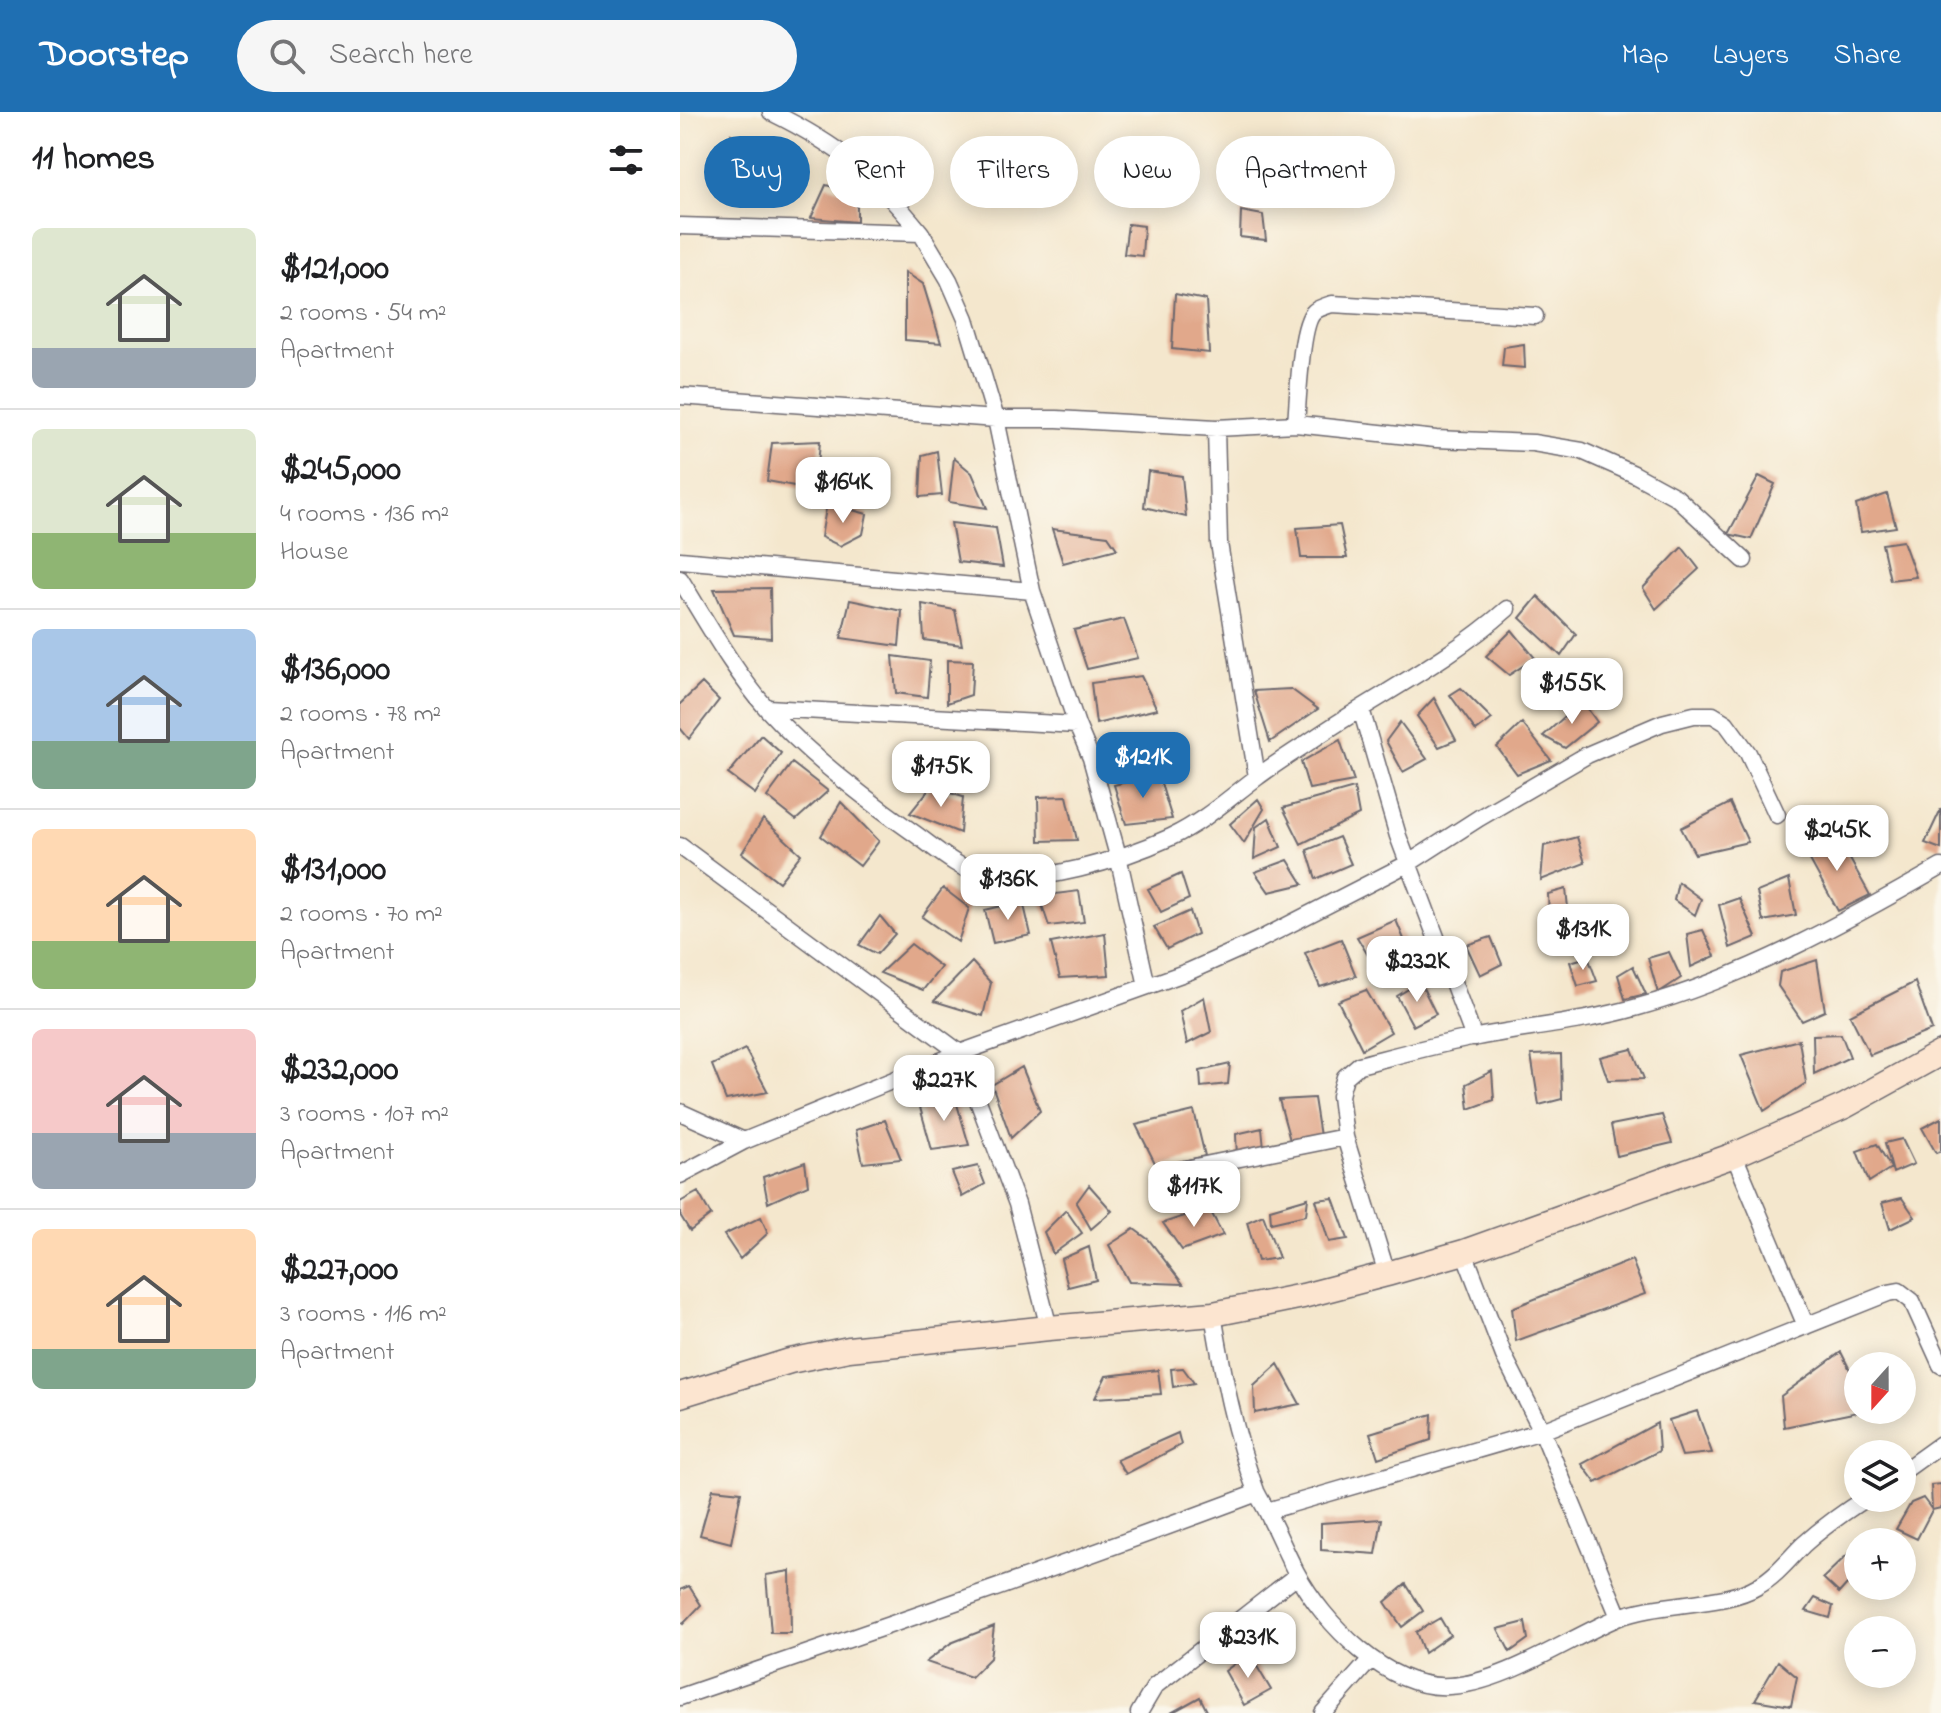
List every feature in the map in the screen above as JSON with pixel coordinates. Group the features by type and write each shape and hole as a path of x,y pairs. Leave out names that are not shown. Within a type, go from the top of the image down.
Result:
{"main road":[{"path":"680,1395 790,1361 849,1349 1213,1314 1303,1296 1387,1274 1464,1252 1734,1155 1845,1106 1941,1053"}],"street":[{"path":"771,112 815,134 858,164 890,194 921,233 949,280 966,319 996,419 1032,591 1091,758 1118,856 1147,986"},
{"path":"680,226 921,233"},
{"path":"1296,424 1301,359 1308,320 1321,308 1332,304 1535,316"},
{"path":"680,396 996,419 1070,419 1216,428 1296,424 1436,439 1533,443 1582,451 1676,497 1744,560"},
{"path":"1216,428 1219,543 1257,777"},
{"path":"680,560 1032,591"},
{"path":"680,579 728,659 767,708 860,795 956,863 982,875 1013,877 1042,875 1118,856 1170,837 1202,820 1257,777 1337,722 1476,637 1507,609"},
{"path":"767,708 1077,725"},
{"path":"1361,709 1398,836 1474,1038"},
{"path":"680,1175 744,1141 960,1053 1190,971 1257,941 1409,863 1587,755 1662,723 1694,715 1713,715 1726,723 1748,753 1777,815"},
{"path":"680,846 960,1053 1017,1204 1049,1328"},
{"path":"1387,1274 1345,1137 1340,1096 1345,1077 1351,1070 1368,1063 1474,1038 1581,1021 1699,988 1766,960 1941,867"},
{"path":"680,1112 744,1141"},
{"path":"1165,1173 1345,1137"},
{"path":"1734,1155 1806,1326"},
{"path":"1464,1252 1504,1356 1542,1431 1619,1617"},
{"path":"1267,1511 1542,1431 1878,1296 1899,1291 1912,1301 1941,1365"},
{"path":"1213,1314 1224,1376 1257,1493 1297,1575 1370,1660 1422,1684 1454,1686 1489,1678 1619,1617 1754,1589 1845,1512"},
{"path":"1916,1462 1941,1444"},
{"path":"680,1697 871,1629 971,1598 1257,1493"},
{"path":"1139,1713 1155,1686 1297,1575"},
{"path":"1323,1713 1370,1660"}],"building":[{"path":"826,185 826,208 857,208 857,222 811,218"},
{"path":"1241,211 1263,215 1266,240 1240,237"},
{"path":"1128,224 1144,226 1142,256 1124,254"},
{"path":"905,272 923,284 941,343 905,340"},
{"path":"1175,294 1206,300 1209,353 1172,349"},
{"path":"1524,344 1525,368 1502,366 1504,347"},
{"path":"820,441 816,490 767,481 772,443"},
{"path":"937,451 942,495 920,497 922,455"},
{"path":"954,458 972,473 987,508 949,502"},
{"path":"1148,471 1182,476 1186,517 1144,507"},
{"path":"1759,476 1775,484 1751,539 1728,534"},
{"path":"1887,494 1896,527 1861,532 1856,505"},
{"path":"827,503 867,514 863,534 840,546 821,537"},
{"path":"951,523 996,528 1003,567 958,562"},
{"path":"1340,525 1347,558 1301,558 1297,528"},
{"path":"1052,529 1108,536 1117,549 1063,563"},
{"path":"1903,541 1916,577 1890,580 1882,544"},
{"path":"1682,547 1699,569 1656,609 1643,588"},
{"path":"770,588 771,638 734,635 714,589"},
{"path":"1538,596 1576,634 1561,656 1520,618"},
{"path":"850,600 902,611 899,646 841,638"},
{"path":"922,604 955,610 962,645 924,640"},
{"path":"1124,619 1138,658 1087,669 1074,630"},
{"path":"1512,630 1535,658 1509,675 1486,656"},
{"path":"893,656 930,661 927,697 896,693"},
{"path":"947,660 973,661 971,695 947,703"},
{"path":"1141,676 1157,709 1096,724 1091,683"},
{"path":"702,683 719,700 689,739 680,728 680,704"},
{"path":"1461,688 1492,719 1476,731 1450,695"},
{"path":"1291,689 1318,709 1270,742 1254,691"},
{"path":"1434,698 1456,740 1439,747 1417,716"},
{"path":"1582,701 1597,722 1565,748 1543,736"},
{"path":"1400,722 1427,759 1403,772 1386,741"},
{"path":"1522,723 1551,760 1517,774 1497,747"},
{"path":"761,735 781,753 755,794 728,774"},
{"path":"1340,740 1354,781 1309,789 1301,762"},
{"path":"792,763 828,791 796,820 767,797"},
{"path":"1158,774 1172,819 1126,824 1114,785"},
{"path":"931,787 963,797 960,833 910,813"},
{"path":"1354,788 1359,815 1301,844 1283,808"},
{"path":"1067,796 1077,840 1039,841 1038,797"},
{"path":"1258,799 1264,809 1244,843 1230,824"},
{"path":"841,802 879,841 860,866 821,836"},
{"path":"1730,803 1748,842 1695,854 1681,828"},
{"path":"1941,809 1941,849 1925,843"},
{"path":"1269,818 1281,847 1254,859 1256,827"},
{"path":"763,819 801,854 779,882 742,853"},
{"path":"1836,834 1870,895 1838,911 1805,851"},
{"path":"1339,837 1351,864 1316,879 1307,850"},
{"path":"1577,837 1585,863 1541,880 1544,846"},
{"path":"1288,860 1303,884 1269,892 1255,872"},
{"path":"1181,874 1189,899 1161,912 1148,889"},
{"path":"1789,879 1796,915 1763,921 1757,892"},
{"path":"1678,882 1701,899 1695,915 1674,900"},
{"path":"943,888 969,908 958,942 922,917"},
{"path":"1566,889 1568,908 1549,916 1548,894"},
{"path":"1079,891 1084,922 1049,926 1039,896"},
{"path":"1739,898 1756,937 1730,948 1719,905"},
{"path":"1023,901 1031,935 993,943 985,910"},
{"path":"1190,911 1197,934 1167,949 1154,927"},
{"path":"880,916 895,934 877,954 859,945"},
{"path":"1396,920 1411,956 1378,972 1357,937"},
{"path":"1703,930 1715,956 1691,967 1687,934"},
{"path":"1105,933 1109,975 1060,978 1051,943"},
{"path":"1491,937 1502,964 1480,975 1466,945"},
{"path":"1341,939 1356,976 1320,987 1305,953"},
{"path":"911,944 941,967 923,990 880,973"},
{"path":"1669,952 1681,978 1658,993 1648,958"},
{"path":"1588,957 1597,981 1578,986 1570,962"},
{"path":"1817,960 1825,1011 1802,1021 1778,986 1780,972"},
{"path":"972,962 991,983 983,1016 934,1001"},
{"path":"1633,966 1646,994 1625,999 1618,975"},
{"path":"1420,982 1436,1014 1413,1026 1397,996"},
{"path":"1915,982 1932,1030 1870,1055 1850,1015"},
{"path":"1366,990 1391,1032 1362,1049 1338,1001"},
{"path":"1204,997 1211,1032 1187,1044 1180,1011"},
{"path":"1841,1034 1850,1057 1814,1074 1813,1035"},
{"path":"1799,1040 1806,1083 1764,1111 1741,1055"},
{"path":"745,1049 768,1092 726,1100 712,1065"},
{"path":"1632,1049 1644,1079 1608,1080 1600,1057"},
{"path":"1561,1054 1562,1099 1539,1105 1531,1055"},
{"path":"1230,1064 1228,1084 1201,1087 1200,1071"},
{"path":"1022,1067 1040,1111 1011,1138 992,1085"},
{"path":"1492,1071 1494,1100 1469,1109 1466,1084"},
{"path":"954,1094 969,1145 932,1150 919,1104"},
{"path":"1314,1098 1320,1136 1291,1144 1279,1100"},
{"path":"1194,1111 1205,1156 1157,1167 1136,1125"},
{"path":"1662,1115 1672,1143 1617,1156 1611,1125"},
{"path":"1941,1118 1941,1151 1936,1153 1922,1128"},
{"path":"885,1120 901,1159 863,1163 856,1130"},
{"path":"1262,1128 1264,1148 1237,1158 1236,1134"},
{"path":"1902,1139 1914,1164 1893,1173 1885,1143"},
{"path":"1877,1144 1891,1168 1869,1182 1857,1151"},
{"path":"805,1162 808,1185 768,1203 763,1177"},
{"path":"978,1166 985,1184 962,1197 952,1172"},
{"path":"1208,1178 1209,1192 1166,1202 1164,1183"},
{"path":"1089,1185 1112,1211 1091,1229 1076,1203"},
{"path":"698,1192 711,1215 690,1231 680,1215 680,1202"},
{"path":"1308,1198 1306,1215 1271,1223 1270,1209"},
{"path":"1333,1198 1348,1239 1329,1242 1316,1200"},
{"path":"1902,1198 1915,1217 1890,1229 1882,1203"},
{"path":"1209,1208 1223,1235 1182,1250 1163,1223"},
{"path":"1066,1210 1082,1233 1053,1254 1044,1232"},
{"path":"1263,1215 1279,1258 1258,1261 1247,1222"},
{"path":"761,1217 768,1233 740,1259 724,1235"},
{"path":"1134,1229 1149,1240 1183,1284 1129,1282 1109,1245"},
{"path":"1089,1247 1096,1280 1068,1287 1061,1259"},
{"path":"1632,1260 1645,1294 1516,1341 1512,1308"},
{"path":"1841,1352 1844,1358 1844,1415 1784,1427 1781,1396"},
{"path":"1278,1364 1300,1404 1255,1413 1254,1386"},
{"path":"1183,1368 1194,1383 1173,1387 1171,1369"},
{"path":"1158,1370 1161,1394 1095,1398 1106,1376"},
{"path":"1697,1411 1712,1453 1682,1456 1669,1420"},
{"path":"1432,1414 1431,1440 1378,1458 1370,1433"},
{"path":"1657,1423 1659,1451 1596,1483 1582,1464"},
{"path":"1178,1433 1181,1445 1126,1474 1117,1460"},
{"path":"1941,1484 1941,1508 1932,1510 1931,1485"},
{"path":"713,1489 741,1492 731,1543 700,1535"},
{"path":"1923,1498 1932,1510 1917,1539 1916,1528 1897,1528 1906,1512 1916,1512 1916,1501"},
{"path":"1382,1519 1376,1554 1321,1550 1321,1523"},
{"path":"1844,1558 1844,1587 1839,1593 1823,1578"},
{"path":"790,1571 791,1633 771,1633 766,1575"},
{"path":"1406,1584 1423,1611 1402,1627 1385,1602"},
{"path":"689,1586 701,1605 683,1624 680,1621 680,1590"},
{"path":"1815,1598 1833,1606 1830,1618 1806,1611"},
{"path":"1440,1618 1450,1635 1424,1653 1416,1632"},
{"path":"1525,1622 1528,1639 1510,1652 1498,1629"},
{"path":"994,1626 990,1658 971,1677 926,1662 951,1643"},
{"path":"1249,1653 1271,1690 1244,1705 1225,1671"},
{"path":"1778,1661 1797,1677 1791,1706 1755,1700"},
{"path":"1200,1697 1208,1713 1171,1713"}]}
